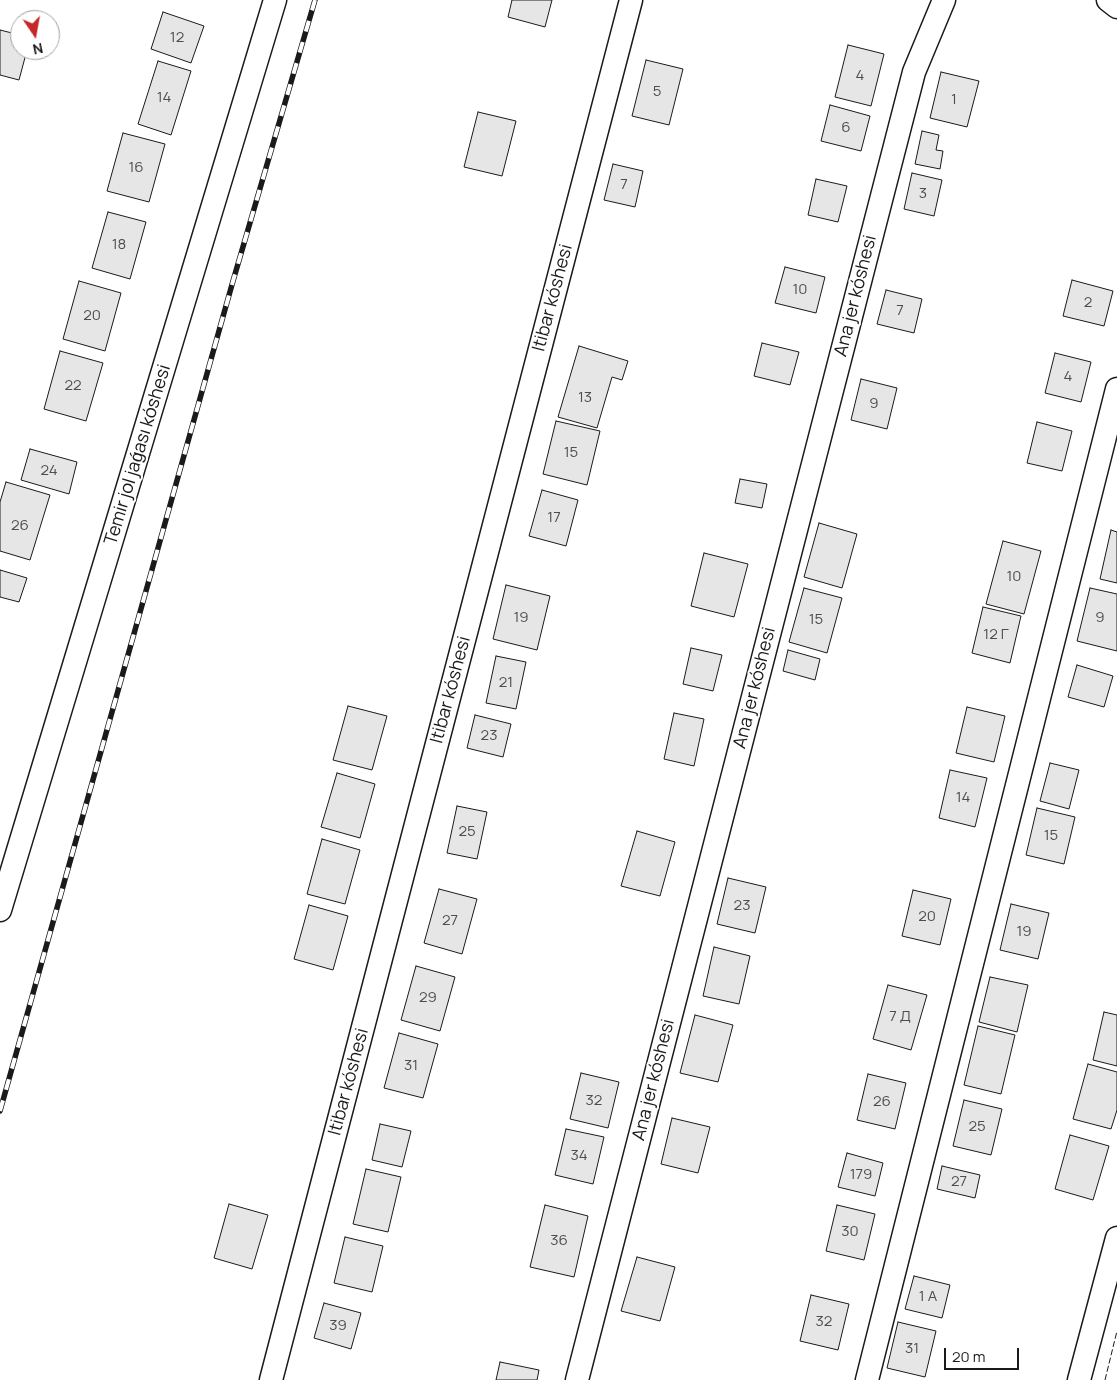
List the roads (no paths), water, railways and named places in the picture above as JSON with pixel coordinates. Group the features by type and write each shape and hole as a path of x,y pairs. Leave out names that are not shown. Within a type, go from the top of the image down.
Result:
{"street":[{"name":"Temir jol jaǵası kóshesi","path":"0,910 275,0"},
{"name":"Itibar kóshesi","path":"271,1380 631,0"},
{"name":"Ana jer kóshesi","path":"577,1380 914,72 944,0"},
{"path":"1108,0 1117,7"},
{"path":"866,1380 1117,389"},
{"path":"1079,1380 1117,1238"}],"railway":[{"path":"0,1111 233,281 315,0"}]}
